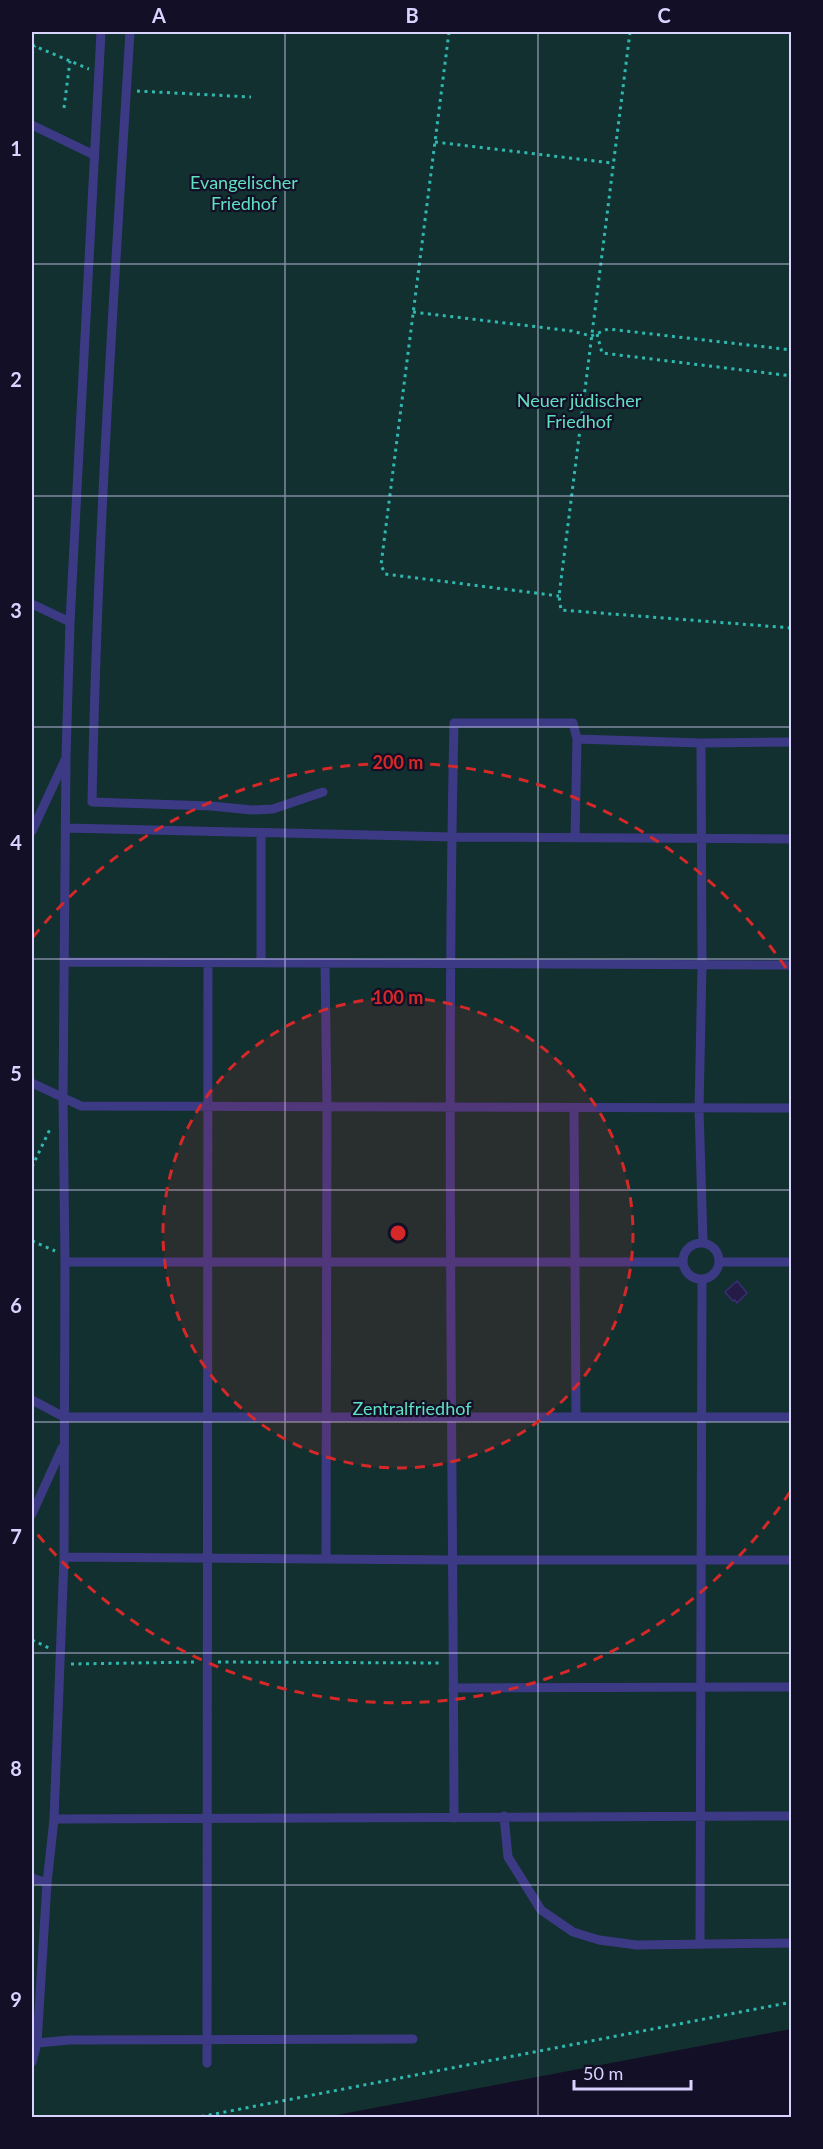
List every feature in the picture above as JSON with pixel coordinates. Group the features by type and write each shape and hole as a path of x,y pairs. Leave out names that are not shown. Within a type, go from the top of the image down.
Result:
{"lane":[{"path":"32,2062 37,2043 47,1883 54,1819 64,1557 63,1097 66,757 70,622 101,32"},
{"path":"130,32 106,404 94,688 92,802 211,806 252,810 273,809 323,792"},
{"path":"32,125 94,155"},
{"path":"32,604 70,622"},
{"path":"454,1818 451,1107 454,723 573,723 577,739 576,838"},
{"path":"577,739 700,743 792,742"},
{"path":"700,743 702,966 699,1109 703,1242"},
{"path":"32,831 66,757"},
{"path":"67,828 452,837 792,839"},
{"path":"261,833 261,963"},
{"path":"65,962 792,965"},
{"path":"207,2063 208,963"},
{"path":"325,963 326,1559"},
{"path":"32,1083 81,1106 792,1108"},
{"path":"574,1108 576,1417"},
{"path":"703,1242 717,1251 720,1262 712,1276 702,1279 691,1276 684,1268 683,1262 691,1246 703,1242"},
{"path":"65,1259 208,1262 683,1262"},
{"path":"720,1262 792,1262"},
{"path":"700,1944 702,1279"},
{"path":"32,1400 64,1417 792,1417"},
{"path":"32,1514 63,1446"},
{"path":"64,1557 792,1560"},
{"path":"453,1688 792,1687"},
{"path":"504,1816 508,1857 541,1910 573,1932 599,1940 637,1945 792,1943"},
{"path":"54,1819 792,1816"},
{"path":"32,1878 47,1883"},
{"path":"37,2043 70,2040 207,2038 413,2039"}],"path":[{"path":"449,32 381,565 385,574 559,596"},
{"path":"630,32 559,596 561,610 792,628"},
{"path":"32,54 33,45 99,73"},
{"path":"64,108 70,61"},
{"path":"127,90 251,97"},
{"path":"435,142 613,163"},
{"path":"413,312 572,331 591,336 608,329 792,350"},
{"path":"597,334 602,353 792,376"},
{"path":"32,1167 54,1121"},
{"path":"32,1241 65,1259"},
{"path":"32,1640 60,1653"},
{"path":"60,1664 453,1663"},
{"path":"194,2118 792,2002"}],"green space":[{"name":"Zentralfriedhof","path":"32,32 791,32 791,2029 326,2117 32,2118"}],"building":[{"path":"737,1281 747,1293 737,1303 725,1292"}],"park label":[{"name":"Evangelischer Friedhof","path":"244,193"},
{"name":"Neuer jüdischer Friedhof","path":"579,411"}]}
